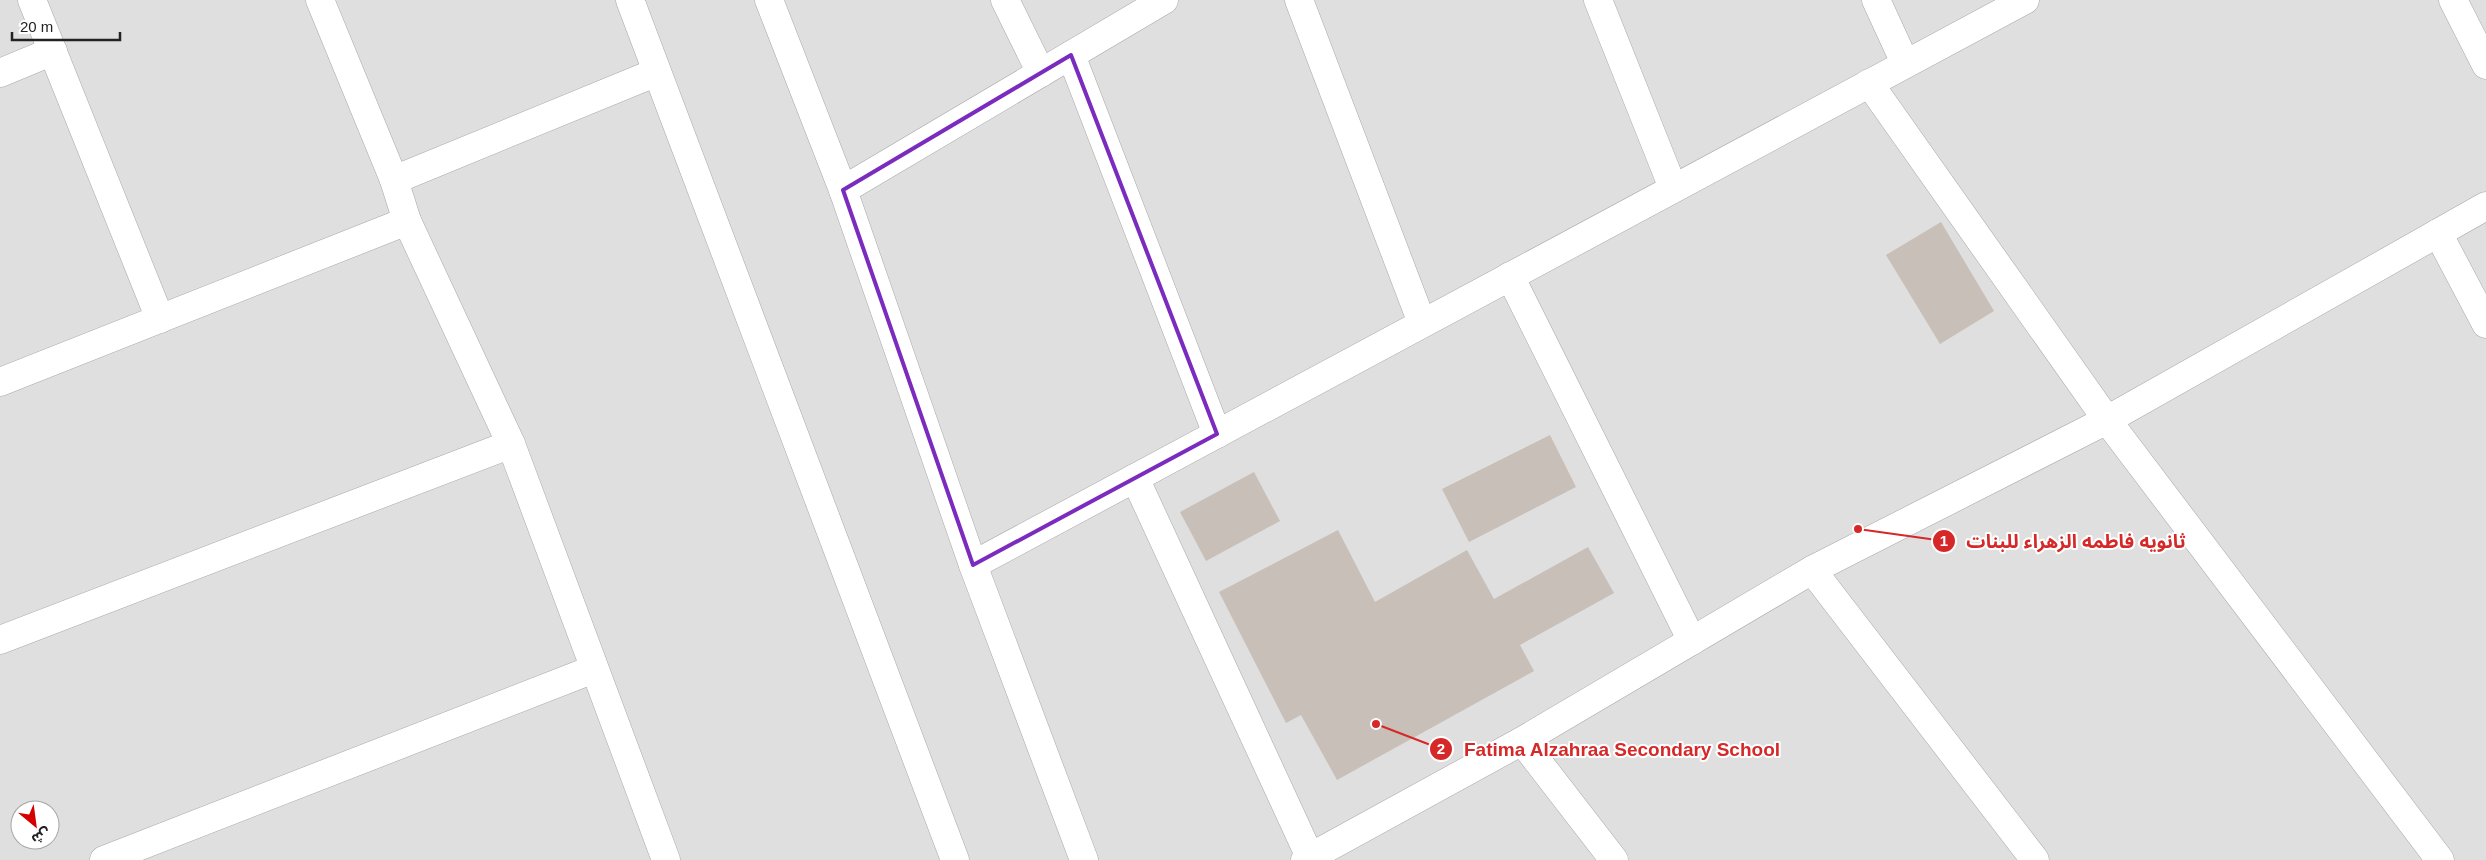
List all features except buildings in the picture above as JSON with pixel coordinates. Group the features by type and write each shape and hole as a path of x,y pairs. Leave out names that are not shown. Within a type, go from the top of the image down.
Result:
{"street":[{"path":"32,0 160,319"},
{"path":"320,0 394,180 407,221 511,444 666,860"},
{"path":"630,0 955,860"},
{"path":"769,0 843,190 973,565 1084,860"},
{"path":"1005,0 1041,73"},
{"path":"843,190 1164,0"},
{"path":"1299,0 1422,323"},
{"path":"1598,0 1674,188"},
{"path":"1876,0 1905,63"},
{"path":"973,565 2025,0"},
{"path":"2453,0 2486,65"},
{"path":"0,73 53,51"},
{"path":"1071,55 1217,434"},
{"path":"394,180 657,72"},
{"path":"1869,83 2107,420 2440,860"},
{"path":"1135,478 1308,858 1522,740 1812,570 2107,420 2486,206"},
{"path":"0,382 407,221"},
{"path":"2438,233 2486,324"},
{"path":"1510,276 1692,641"},
{"path":"0,640 511,444"},
{"path":"1812,570 2035,860"},
{"path":"104,860 594,669"},
{"path":"1522,740 1614,860"}],"highlighted area":[{"path":"1071,55 1217,434 973,565 843,190"}],"shaded area":[{"path":"0,0 2486,0 2486,860 0,860"}],"place":[{"name":"ثانويه فاطمه الزهراء للبنات","path":"1858,529"},
{"name":"Fatima Alzahraa Secondary School","path":"1376,724"}]}
